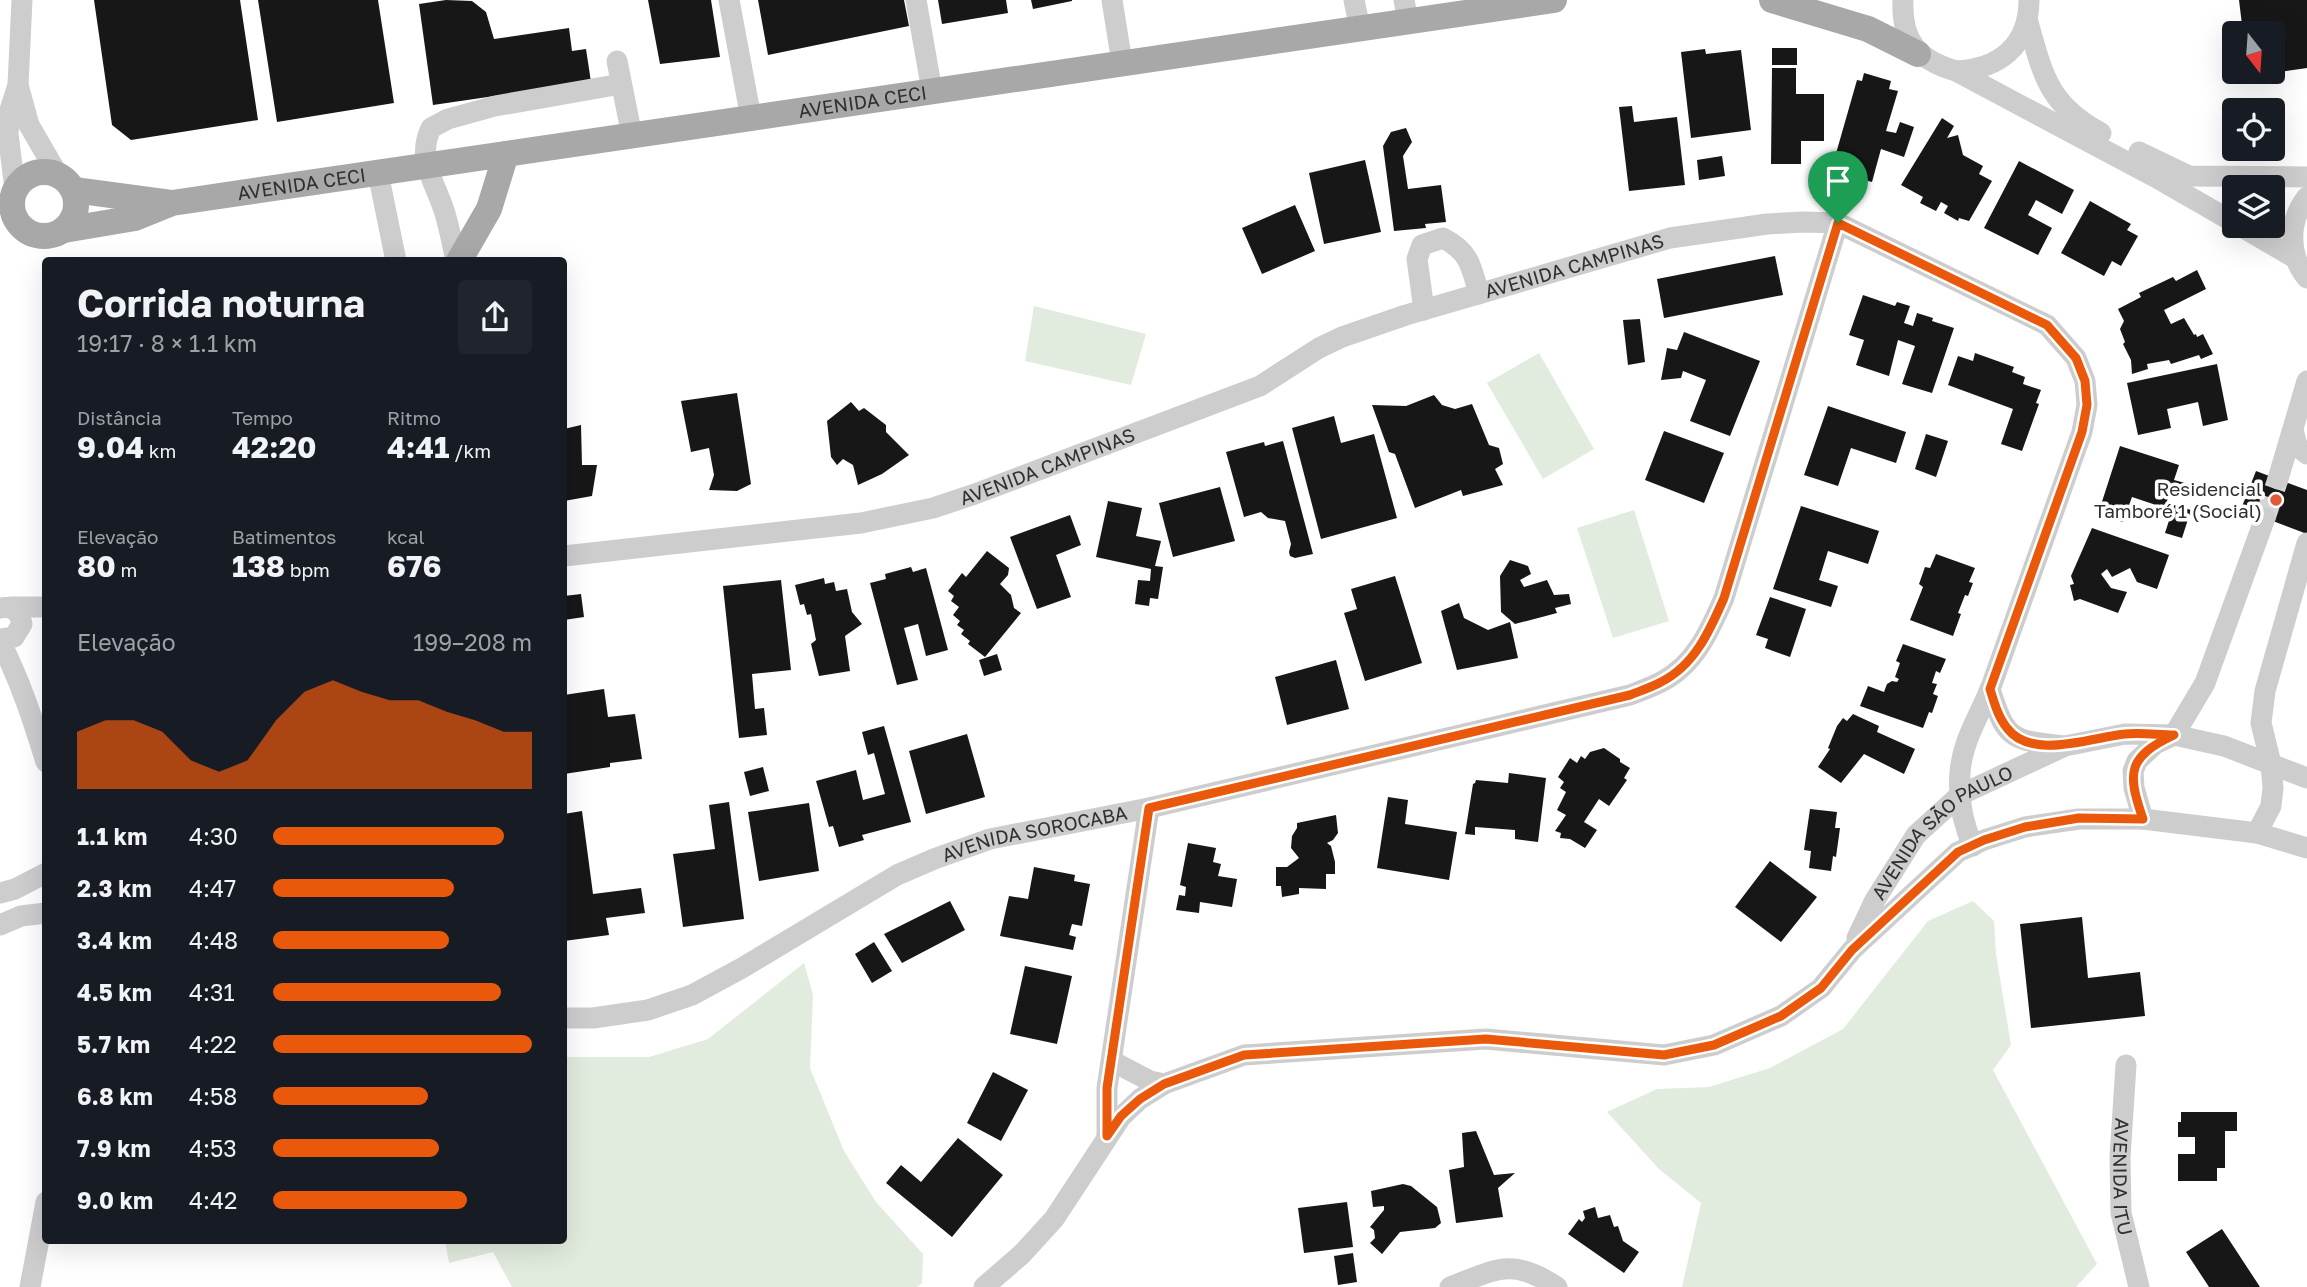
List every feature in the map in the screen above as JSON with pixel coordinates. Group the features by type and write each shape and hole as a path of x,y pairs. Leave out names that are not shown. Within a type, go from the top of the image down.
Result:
{"main road":[{"name":"AVENIDA CECI","path":"64,230 135,218 172,203 1360,29 1406,11 1554,0"},
{"path":"1772,0 1868,29 1918,54"},
{"path":"460,257 489,209 506,154"},
{"path":"0,237 29,233 47,237 64,230 72,222 77,201 66,183 46,172 34,173 23,179 9,204 15,219 29,233"},
{"name":"AVENIDA CECI","path":"66,183 172,203"}],"street":[{"path":"9,204 8,134 10,110 18,85 22,0"},
{"path":"729,0 751,118"},
{"path":"916,0 932,91"},
{"path":"1112,0 1122,64"},
{"path":"1354,0 1360,29"},
{"path":"1903,0 1904,22 1910,42 1918,54 1936,65 1956,71 2222,216"},
{"path":"1956,71 1975,70 1993,63 2009,52 2021,37 2028,10"},
{"path":"2028,10 2042,69 2058,101 2069,114 2089,127 2189,176 2307,177"},
{"path":"617,61 632,136"},
{"path":"457,257 446,215 426,166 426,138 431,128 448,119 495,106 621,84"},
{"path":"18,85 29,124 66,183"},
{"path":"378,173 395,257"},
{"path":"2307,197 2295,218 2292,238 2295,258 2307,278"},
{"name":"AVENIDA CAMPINAS","path":"567,556 861,523 933,508 1260,386 1331,342 1424,310 1670,238 1767,224 1838,223 2047,325 2076,358 2085,381 2087,405 2082,432 1990,689 1966,743 1960,773 1961,815 1973,846"},
{"name":"AVENIDA SOROCABA","path":"567,1018 593,1018 648,1010 692,995 897,875 990,839 1149,808 1630,695 1663,682 1690,660 1710,630 1724,598 1838,223"},
{"path":"1424,310 1417,259 1422,245 1443,238 1458,246 1469,259 1479,294"},
{"path":"2261,238 2295,258"},
{"path":"2278,479 2307,381"},
{"path":"2293,430 2297,446 2307,454"},
{"path":"2143,819 2134,788 2133,771 2137,761 2154,744 2174,735 2205,683 2265,518"},
{"path":"2257,833 2271,806 2273,788 2271,764 2261,723 2265,691 2307,543"},
{"path":"8,626 42,609"},
{"path":"8,626 42,617"},
{"path":"8,626 14,668 42,749"},
{"path":"1990,689 1997,713 2008,730 2022,741 2065,746"},
{"name":"AVENIDA SÃO PAULO","path":"1852,950 1875,900 1916,835 1960,795 2065,746 2125,734 2174,735 2224,746 2307,778"},
{"path":"1107,1136 1107,1088 1149,808"},
{"name":"AVENIDA SÃO PAULO","path":"984,1287 1022,1254 1054,1219 1121,1116 1140,1099 1164,1084 1244,1055 1486,1039 1664,1055 1701,1048 1781,1016 1821,988 1852,950 1958,852 2025,827 2079,818 2143,819 2257,833 2307,848"},
{"path":"0,893 15,889 42,875"},
{"path":"0,925 21,916 42,913"},
{"path":"1112,1061 1150,1081 1164,1084"},
{"name":"AVENIDA ITU","path":"2126,1065 2120,1157 2121,1213 2139,1287"},
{"path":"30,1287 42,1223"},
{"path":"1450,1287 1498,1268 1518,1268 1539,1275 1557,1287"}],"green space":[{"path":"1034,306 1146,334 1131,385 1025,361"},
{"path":"1539,353 1594,449 1543,479 1487,383"},
{"path":"1634,510 1669,621 1613,638 1577,528"},
{"path":"1973,901 1994,921 1996,954 2011,1045 1993,1070 2097,1264 2076,1287 1682,1287 1701,1203 1659,1169 1607,1112 1657,1089 1709,1087 1770,1068 1843,1029 1928,921"},
{"path":"804,963 813,995 810,1068 844,1151 876,1202 923,1254 922,1283 917,1287 512,1287 493,1252 449,1263 446,1244 567,1244 567,1057 649,1057 708,1039"}],"building":[{"path":"94,0 240,0 258,120 131,140 112,125"},
{"path":"258,0 378,0 394,103 277,122"},
{"path":"446,0 472,1 486,12 494,39 569,28 572,51 586,49 591,82 433,105 419,4"},
{"path":"648,0 711,0 720,57 660,64"},
{"path":"758,0 904,0 909,26 768,55"},
{"path":"938,0 1006,0 1008,13 942,24"},
{"path":"1031,0 1072,0 1072,1 1033,9"},
{"path":"2239,0 2307,0 2307,68 2286,71 2286,21 2242,21"},
{"path":"1772,48 1797,48 1797,65 1772,65"},
{"path":"1705,49 1706,54 1741,50 1751,130 1691,138 1681,52"},
{"path":"1772,68 1796,68 1796,94 1824,94 1824,141 1801,141 1801,164 1771,164"},
{"path":"1864,73 1891,81 1889,89 1898,91 1886,131 1896,133 1900,122 1914,127 1904,157 1881,149 1872,182 1831,171 1857,80 1862,81"},
{"path":"1632,106 1634,122 1677,117 1685,185 1629,191 1619,107"},
{"path":"1942,118 1954,126 1947,138 1958,135 1963,155 1983,166 1979,174 1992,181 1969,221 1959,218 1958,221 1944,213 1948,206 1941,202 1936,211 1920,203 1923,197 1901,185"},
{"path":"1406,128 1412,142 1403,156 1408,189 1441,185 1446,222 1425,224 1426,228 1394,231 1383,146 1391,132"},
{"path":"1722,156 1725,176 1699,180 1697,160"},
{"path":"1365,160 1381,232 1324,244 1309,173"},
{"path":"2019,161 2074,190 2062,214 2036,200 2028,215 2052,228 2038,255 1984,228"},
{"path":"2090,201 2131,224 2127,230 2138,236 2121,266 2112,261 2104,276 2061,253"},
{"path":"1295,205 1315,251 1262,274 1242,228"},
{"path":"1775,256 1783,295 1664,318 1657,279"},
{"path":"2197,270 2206,289 2164,310 2171,324 2184,318 2194,335 2197,337 2203,334 2213,354 2201,359 2199,355 2171,364 2169,360 2147,364 2148,369 2132,374 2131,360 2123,344 2125,342 2120,329 2124,321 2118,309 2141,297 2139,293 2173,277 2176,281"},
{"path":"1863,295 1895,306 1897,302 1910,306 1904,323 1913,326 1917,313 1954,328 1932,393 1902,384 1915,346 1898,340 1889,376 1856,365 1864,340 1849,335"},
{"path":"1640,319 1645,362 1628,365 1623,320"},
{"path":"1684,332 1760,361 1730,436 1690,421 1706,380 1683,371 1681,378 1661,380 1667,348 1677,350"},
{"path":"1975,353 2014,367 2012,372 2025,377 2023,384 2041,390 2036,403 2039,404 2022,451 2001,444 2013,409 1948,385 1958,356 1973,361"},
{"path":"2217,364 2228,420 2203,426 2198,402 2167,409 2171,428 2138,435 2127,383"},
{"path":"737,393 751,484 737,491 709,490 714,475 709,448 691,452 681,401"},
{"path":"1434,395 1442,405 1455,409 1472,404 1489,445 1499,448 1503,464 1495,469 1503,485 1463,496 1461,490 1415,508 1395,454 1389,452 1372,405 1406,406"},
{"path":"851,402 859,411 864,408 886,425 886,432 909,455 882,474 858,485 853,465 843,459 837,465 831,457 827,421"},
{"path":"1828,406 1906,432 1896,463 1851,448 1838,486 1804,475"},
{"path":"1334,416 1341,443 1374,434 1397,518 1321,539 1292,428"},
{"path":"581,425 582,465 597,465 592,496 567,500 567,428"},
{"path":"1664,431 1724,453 1704,503 1645,480"},
{"path":"1926,434 1948,441 1936,477 1915,469"},
{"path":"1283,441 1313,554 1295,558 1290,556 1291,544 1285,521 1268,518 1261,512 1244,517 1226,452 1264,442 1265,446"},
{"path":"2120,446 2179,465 2174,480 2185,483 2180,498 2169,495 2165,508 2132,497 2123,522 2098,514"},
{"name":"Residencial Tamboré 1 (Social)","path":"2256,471 2307,490 2307,534 2241,509"},
{"path":"1220,487 1235,541 1173,557 1159,503"},
{"path":"1108,501 1142,508 1136,536 1161,541 1155,566 1163,567 1158,599 1150,598 1149,606 1135,604 1138,580 1150,581 1151,569 1096,557"},
{"path":"2174,505 2191,510 2182,538 2165,533"},
{"path":"1801,506 1879,531 1868,564 1828,551 1819,580 1838,586 1831,607 1773,589"},
{"path":"1070,515 1081,545 1056,555 1071,597 1037,609 1010,537"},
{"path":"2092,528 2169,555 2157,589 2137,582 2130,568 2112,577 2107,569 2101,574 2111,588 2127,592 2118,613 2080,599 2074,601 2071,576"},
{"path":"987,551 1009,568 1008,575 1000,584 1011,595 1014,608 1021,613 985,657 968,644 970,641 961,634 964,630 957,625 960,621 953,615 959,607 951,601 954,596 948,591 962,573 966,577"},
{"path":"1936,554 1975,568 1969,582 1973,583 1958,613 1961,614 1953,636 1910,620 1923,587 1919,584 1925,567 1930,568"},
{"path":"1510,560 1528,566 1531,574 1520,580 1524,587 1547,580 1554,595 1569,594 1571,604 1555,608 1557,613 1515,624 1501,612 1500,576"},
{"path":"911,567 913,572 926,568 948,650 926,656 918,624 904,628 918,680 897,685 870,583 886,579 885,574"},
{"path":"1395,576 1422,663 1365,681 1344,613 1357,609 1351,589"},
{"path":"824,578 825,584 834,582 836,591 847,589 852,612 862,624 845,636 850,671 819,676 811,644 816,640 811,614 807,615 804,604 800,605 795,585"},
{"path":"781,580 791,670 752,674 755,709 764,708 767,735 739,738 723,586"},
{"path":"581,594 584,617 567,620 567,596"},
{"path":"1770,597 1806,609 1790,657 1765,648 1768,639 1756,635"},
{"path":"1459,603 1464,618 1488,630 1510,622 1518,658 1457,670 1441,611"},
{"path":"1903,644 1946,659 1940,673 1936,671 1932,683 1937,684 1933,694 1938,696 1923,728 1860,706 1868,686 1884,692 1887,684 1897,682 1899,679 1895,677 1900,663 1896,661"},
{"path":"997,654 1002,670 984,676 979,660"},
{"path":"1336,660 1349,709 1287,725 1275,677"},
{"path":"604,689 608,717 635,714 642,759 610,763 610,767 567,774 567,695"},
{"path":"1853,714 1879,726 1877,732 1915,749 1904,774 1864,754 1841,783 1818,767 1830,749 1828,748 1837,726 1843,718 1847,721"},
{"path":"884,726 911,822 862,835 864,840 839,847 833,826 829,827 816,781 856,770 863,800 885,794 874,753 868,755 862,732"},
{"path":"967,734 985,797 926,814 909,751"},
{"path":"1604,748 1630,768 1624,778 1627,780 1609,806 1599,799 1584,822 1597,830 1585,848 1570,839 1560,838 1561,833 1555,831 1566,815 1557,810 1566,792 1560,788 1564,782 1558,777 1570,758 1577,763 1581,756 1585,759 1590,752"},
{"path":"763,767 769,791 750,796 744,772"},
{"path":"1509,773 1546,778 1538,842 1515,839 1515,830 1475,827 1475,835 1465,834 1473,784 1476,780 1508,783"},
{"path":"1388,797 1408,800 1405,824 1457,832 1449,880 1377,868"},
{"path":"729,802 744,919 683,927 673,854 715,849 709,805"},
{"path":"809,803 819,871 759,881 748,812"},
{"path":"1810,809 1837,812 1835,828 1840,828 1831,871 1809,868 1811,851 1804,850"},
{"path":"582,811 593,894 641,888 645,913 606,918 609,935 567,941 567,814"},
{"path":"1336,815 1338,833 1327,843 1331,846 1335,874 1326,874 1326,889 1299,888 1299,894 1282,897 1281,886 1276,886 1276,867 1287,867 1299,858 1291,848 1297,823"},
{"path":"1188,843 1216,848 1213,862 1221,864 1218,876 1237,879 1232,907 1200,902 1199,913 1176,910 1179,895 1185,896 1186,887 1180,885"},
{"path":"1770,861 1817,897 1781,942 1735,907"},
{"path":"1034,867 1075,875 1074,881 1090,884 1082,926 1072,924 1069,935 1076,937 1073,950 1000,936 1009,896 1028,899"},
{"path":"950,901 965,930 902,963 884,934"},
{"path":"2082,917 2088,978 2140,972 2145,1016 2031,1028 2020,924"},
{"path":"874,942 892,971 872,983 855,954"},
{"path":"1025,966 1072,976 1057,1044 1010,1034"},
{"path":"993,1072 1028,1090 1001,1141 967,1123"},
{"path":"2181,1112 2237,1112 2237,1131 2225,1131 2225,1168 2217,1168 2217,1181 2178,1181 2178,1154 2195,1154 2195,1137 2178,1137"},
{"path":"1476,1131 1494,1175 1515,1173 1498,1188 1503,1217 1456,1223 1449,1170 1464,1167 1462,1133"},
{"path":"958,1138 1003,1175 952,1237 886,1183 901,1165 921,1182"},
{"path":"1403,1184 1411,1186 1437,1207 1441,1223 1435,1228 1400,1232 1382,1254 1370,1243 1375,1238 1374,1230 1370,1227 1384,1210 1384,1206 1373,1207 1371,1191"},
{"path":"1347,1202 1353,1247 1304,1253 1298,1208"},
{"path":"1595,1207 1598,1218 1610,1215 1614,1227 1618,1226 1623,1241 1639,1252 1624,1273 1568,1234 1579,1219 1582,1222 1585,1218 1583,1211"},
{"path":"2222,1229 2260,1287 2209,1287 2186,1252"},
{"path":"1353,1253 1357,1282 1338,1285 1334,1256"}],"tunnel":[{"path":"2265,518 2278,479"}],"place":[{"name":"Residencial Tamboré 1 (Social)","path":"2276,500"}],"route":[{"path":"1838,223 2047,325 2076,358 2085,381 2087,405 2082,432 1990,689 1997,713 2008,730 2022,741 2065,746 2125,734 2174,735 2145,751 2133,771 2134,788 2143,819 2079,818 2025,827 1984,840 1958,852 1852,950 1821,988 1781,1016 1714,1045 1664,1055 1486,1039 1244,1055 1164,1084 1140,1099 1121,1116 1107,1136 1107,1088 1149,808 1630,695 1663,682 1690,660 1710,630 1724,598 1838,223"}]}
